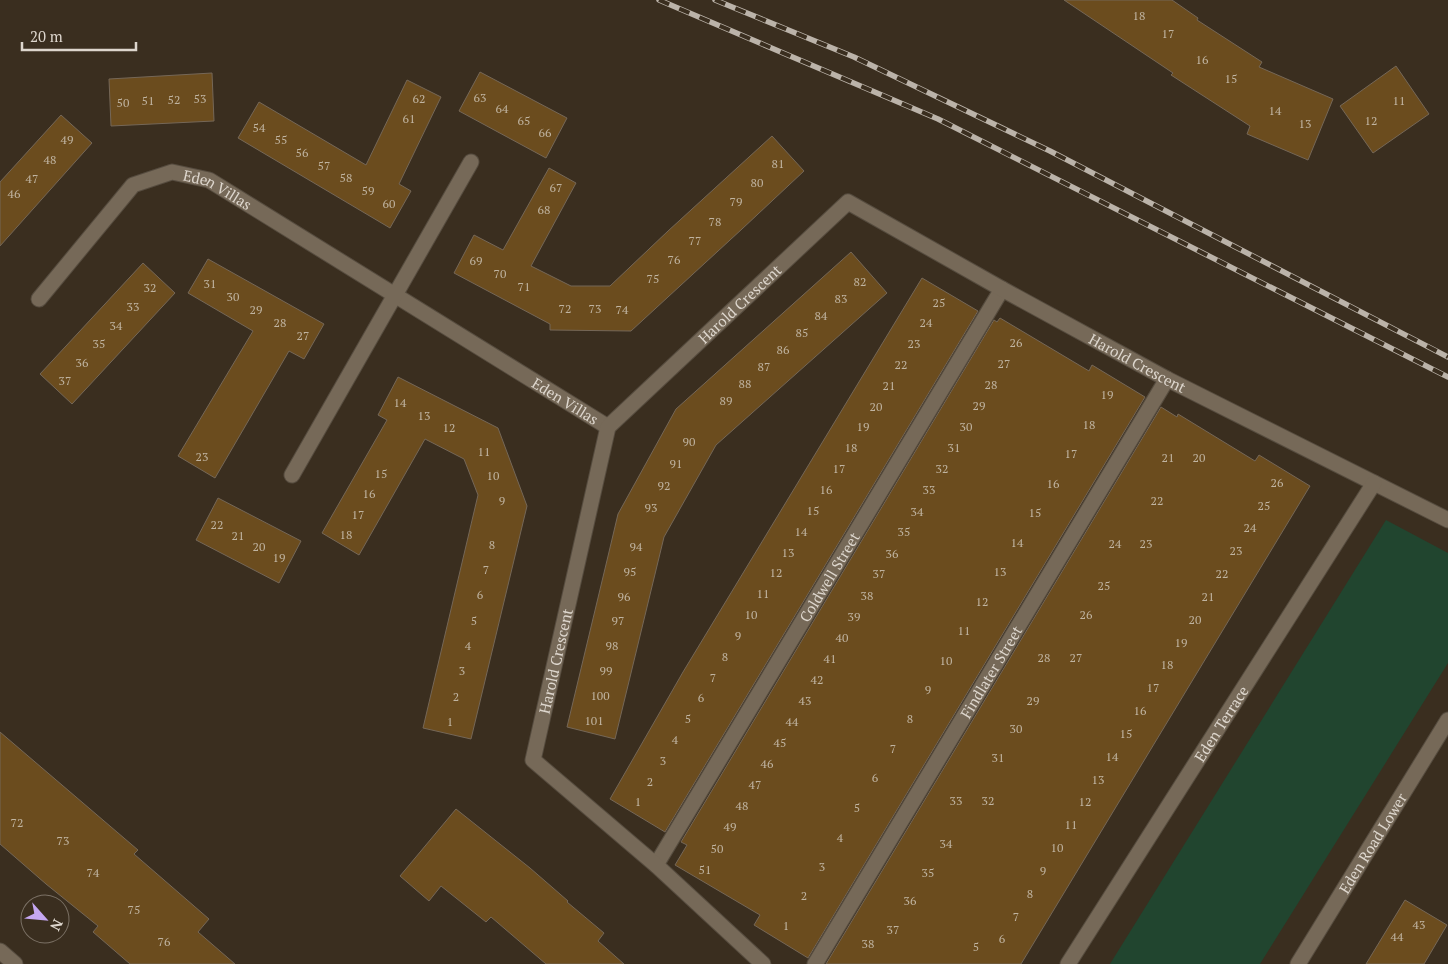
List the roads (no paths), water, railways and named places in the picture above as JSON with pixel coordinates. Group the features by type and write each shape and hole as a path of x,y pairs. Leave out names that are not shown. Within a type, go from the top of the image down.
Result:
{"street":[{"path":"292,475 471,162"},
{"name":"Eden Villas","path":"39,299 133,185 172,172 209,180 608,428"},
{"name":"Harold Crescent","path":"763,964 656,865 533,760 608,428 848,202 1167,379 1448,520"},
{"name":"Coldwell Street","path":"656,865 1002,289"},
{"name":"Findlater Street","path":"815,964 1167,379"},
{"name":"Eden Terrace","path":"1068,964 1374,483"},
{"name":"Eden Road Lower","path":"1298,964 1442,743 1448,720"},
{"path":"0,952 15,964"}],"railway":[{"path":"659,0 938,119 1448,377"},
{"path":"715,0 854,57 1050,151 1448,357"}]}
